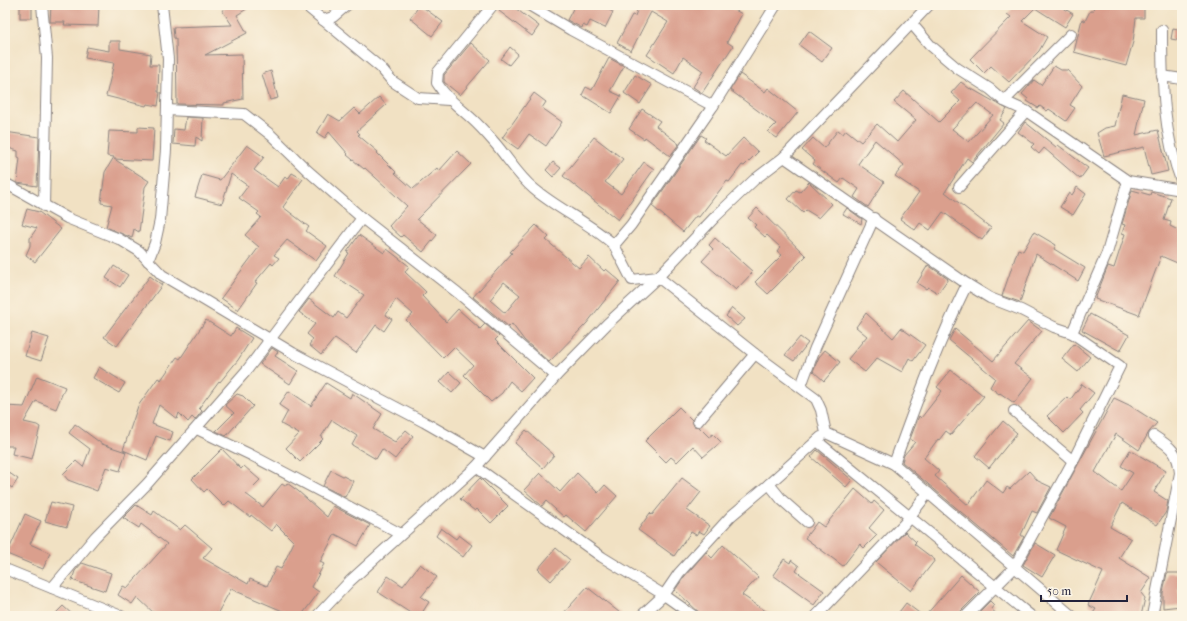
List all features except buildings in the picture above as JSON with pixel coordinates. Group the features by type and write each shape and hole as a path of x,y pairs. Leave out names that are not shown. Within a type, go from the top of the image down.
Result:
{"street":[{"path":"42,5 47,58 44,206"},
{"path":"148,261 155,243 160,220 166,150 168,59 162,5"},
{"path":"305,5 381,68 392,81 418,98 449,100"},
{"path":"323,20 333,17 347,5"},
{"path":"493,5 438,72 437,83 449,100 472,118 491,138 520,176 534,189 572,217 599,231 614,245 632,280 658,277 754,354 801,386 816,399 821,410 826,433"},
{"path":"529,5 571,30 714,106"},
{"path":"614,245 631,225 714,106 776,5"},
{"path":"317,616 350,581 476,467 556,376 607,324 658,277 715,217 754,180 784,157 929,5"},
{"path":"912,24 930,45 1004,101 1026,112 1128,181 1182,190"},
{"path":"1162,30 1162,76 1167,126 1175,165 1182,183"},
{"path":"1004,101 1071,34"},
{"path":"1162,76 1182,79"},
{"path":"167,110 244,114 270,135 307,170 362,218 458,293 556,376"},
{"path":"959,187 1026,112"},
{"path":"784,157 967,284 990,298 1021,310 1054,327 1072,333 1120,366 1073,461 1014,568 966,616"},
{"path":"1072,333 1107,252 1128,181"},
{"path":"5,183 67,218 119,239 139,251 162,275 322,369 460,441 485,456"},
{"path":"52,588 95,537 147,484 197,429 247,370 362,218"},
{"path":"801,386 816,348 874,218"},
{"path":"894,464 917,399 948,323 967,284"},
{"path":"698,422 754,354"},
{"path":"1014,410 1073,461"},
{"path":"197,429 251,455 401,534"},
{"path":"826,433 894,464 1072,616"},
{"path":"641,616 664,594 679,573 731,516 770,484 826,433"},
{"path":"1152,616 1180,473 1179,461 1176,453 1154,436"},
{"path":"817,441 960,559 996,586 1030,616"},
{"path":"476,467 602,557 664,594 694,616"},
{"path":"770,484 782,500 807,522"},
{"path":"816,616 909,516 928,493"},
{"path":"5,569 121,616"}]}
